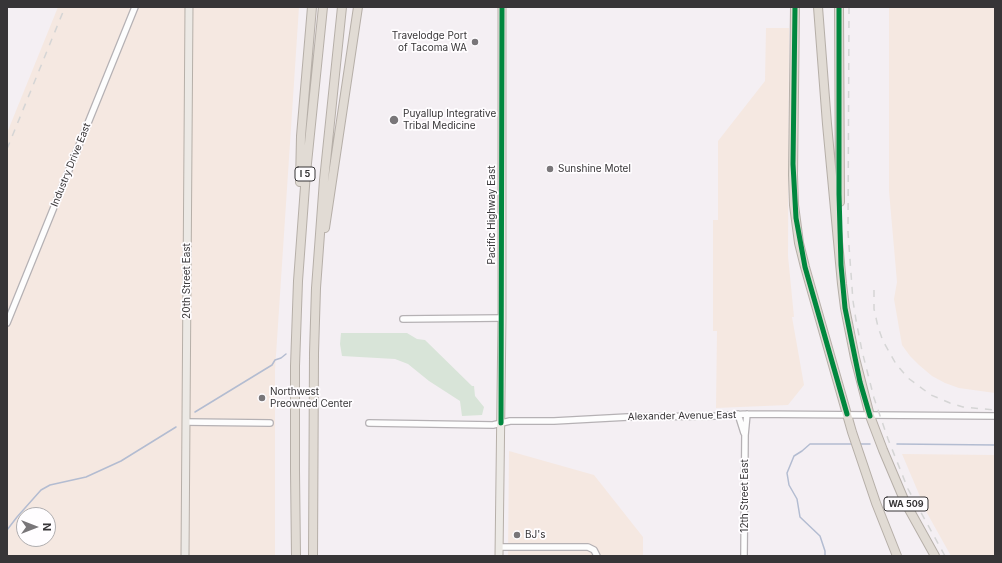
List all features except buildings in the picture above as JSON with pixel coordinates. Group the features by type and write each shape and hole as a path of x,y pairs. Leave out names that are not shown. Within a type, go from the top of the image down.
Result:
{"highway":[{"path":"302,216 300,189 301,136 312,7"},
{"name":"I 5","path":"296,556 296,342 302,216 323,7"},
{"name":"I 5","path":"313,556 314,353 316,301 324,180 342,7"},
{"path":"316,301 331,183 358,7"},
{"path":"795,7 795,92"},
{"name":"WA 509","path":"799,7 793,176 797,231 805,267 852,432 883,522 897,556"},
{"name":"WA 509","path":"818,7 827,124 845,308 850,338 860,382 870,416 883,450 898,486 935,556"},
{"path":"840,7 841,265"}],"main road":[{"name":"20th Street East","path":"185,556 190,7"},
{"name":"Pacific Highway East","path":"499,556 502,318 502,7"}],"street":[{"name":"Industry Drive East","path":"7,323 135,7"},
{"path":"403,319 502,318"},
{"name":"Alexander Avenue East","path":"369,423 493,425 510,421 554,421 738,414 995,416"},
{"name":"12th Street East","path":"738,414 745,435"},
{"name":"12th Street East","path":"744,556 745,435 747,414"},
{"path":"186,422 270,423"},
{"path":"499,548 588,547 594,550 597,556"}],"shaded area":[{"path":"58,7 299,7 275,370 275,556 7,556 7,133"},
{"path":"889,7 995,7 995,393 959,388 945,383 932,376 919,365 902,345 894,299 897,282 889,191"},
{"path":"766,28 789,28 788,256 794,317 792,317 804,385 788,405 716,408 717,331 713,331 713,220 718,220 718,141 765,81"},
{"path":"341,333 407,333 417,339 425,340 472,386 474,386 475,396 484,407 482,415 462,416 460,401 429,381 408,364 395,359 342,356 340,344"},
{"path":"509,451 594,475 643,537 643,556 508,556"},
{"path":"902,454 995,455 995,556 951,556 927,513"}],"waterway":[{"path":"195,412 272,365 275,360 286,354"},
{"path":"7,530 41,490 50,485 86,477 121,461 176,427"},
{"path":"825,556 825,551 820,536 800,517 797,499 789,485 787,473 794,456 810,444 853,444"},
{"path":"859,444 870,444"},
{"path":"897,444 995,445"}],"railway":[{"path":"7,149 65,7"},
{"path":"849,7 848,232 853,301 856,320 874,398 888,439 908,489 945,556"},
{"path":"874,290 874,309 883,341 896,364 908,378 931,395 950,403 963,407 995,410"}],"cycle path":[{"path":"501,423 502,7"},
{"path":"795,7 793,164 796,218 805,267 847,414"},
{"path":"839,7 839,194 841,265 845,308 860,382 870,416"}],"place":[{"name":"Travelodge Port of Tacoma WA","path":"475,42"},
{"name":"Puyallup Integrative Tribal Medicine","path":"394,120"},
{"name":"Sunshine Motel","path":"550,169"},
{"name":"Northwest Preowned Center","path":"262,398"},
{"name":"BJ's","path":"517,535"}]}
